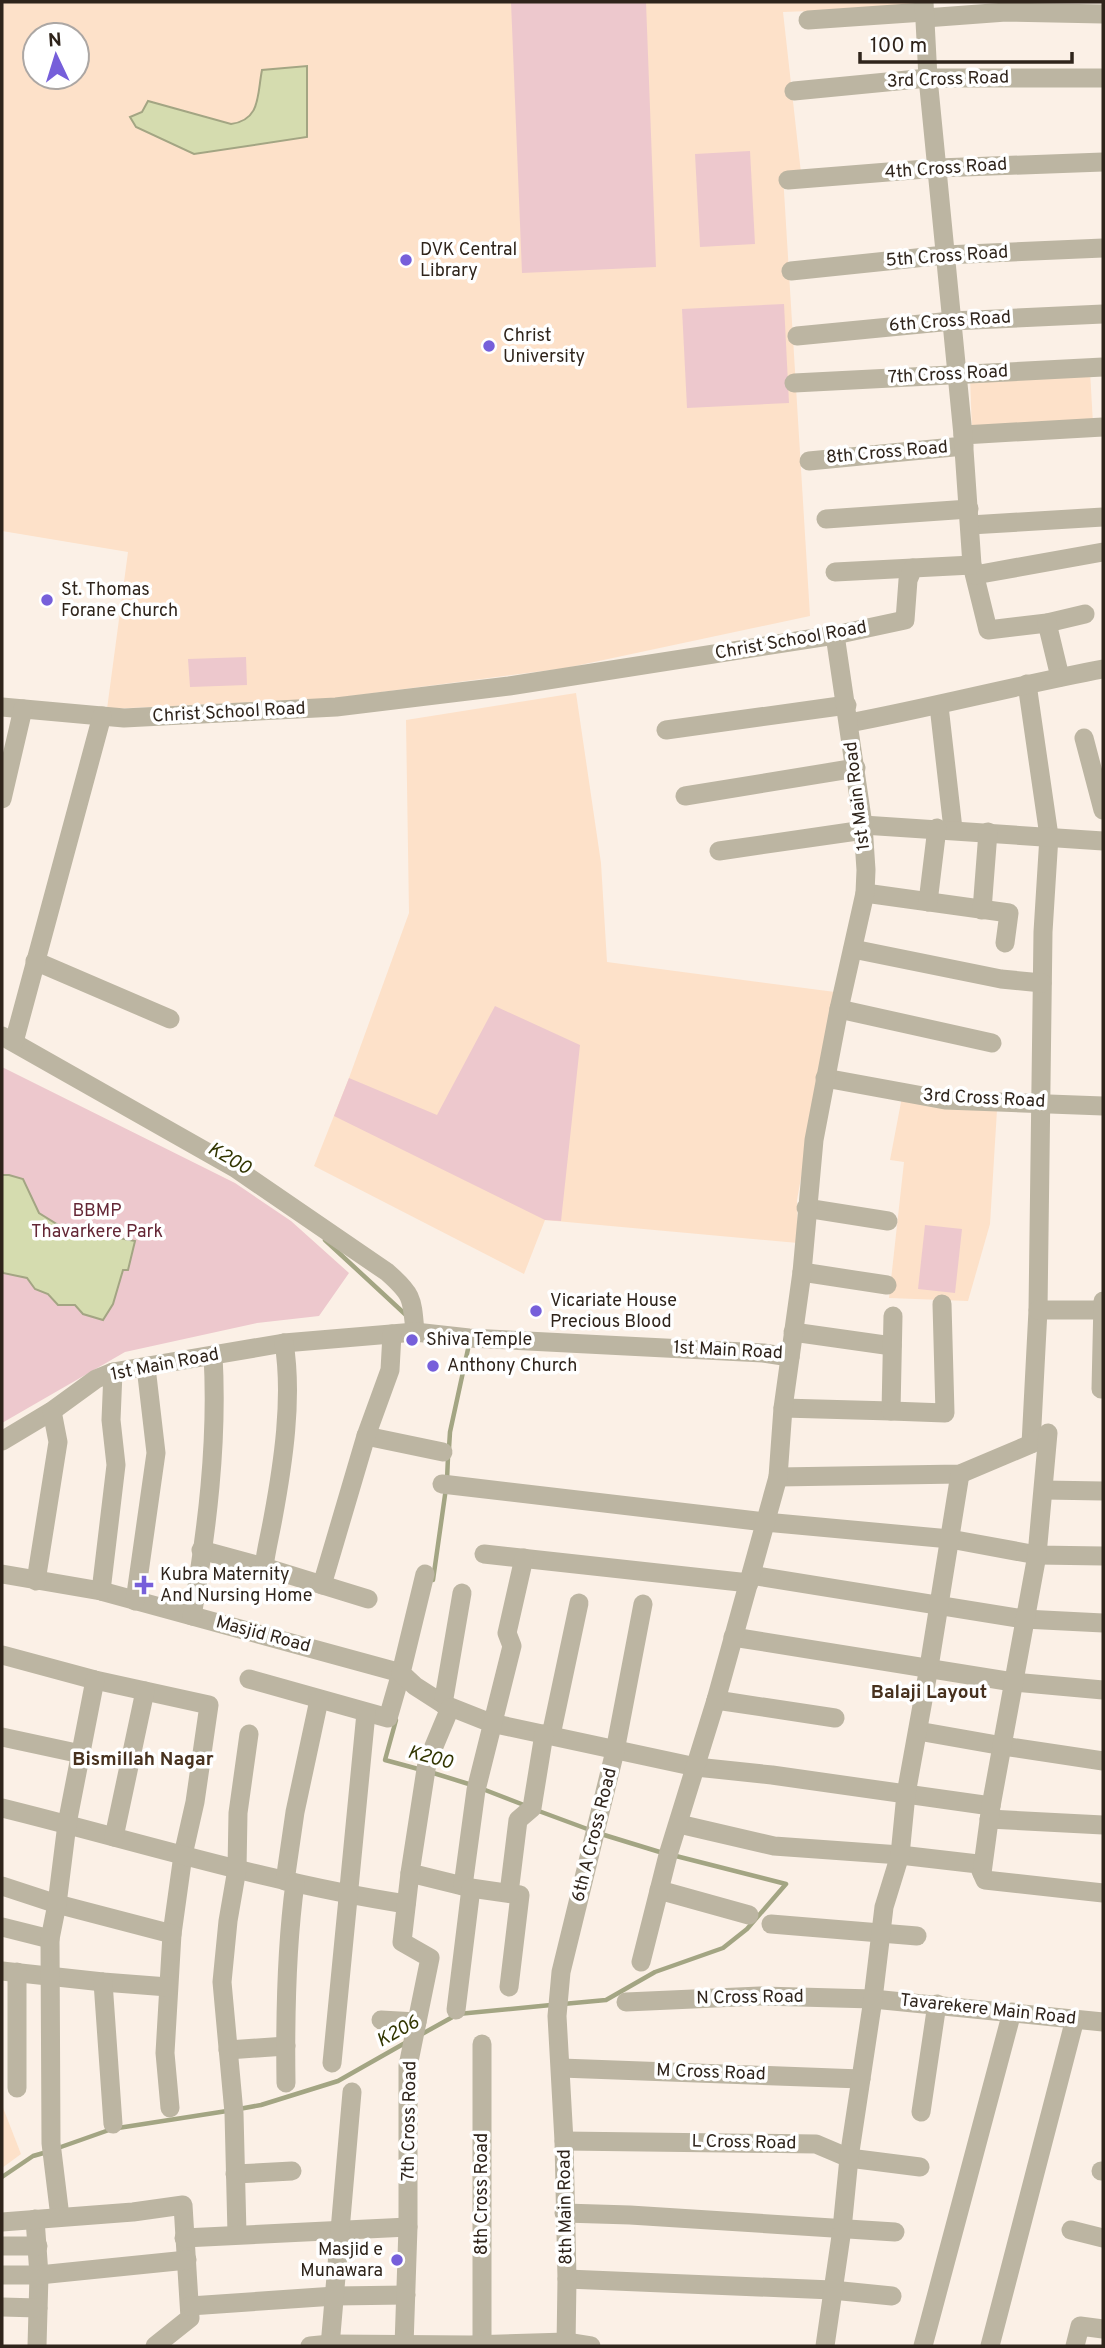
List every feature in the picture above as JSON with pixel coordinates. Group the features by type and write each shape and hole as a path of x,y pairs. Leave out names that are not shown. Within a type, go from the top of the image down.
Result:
{"street":[{"path":"808,20 924,10 1103,14"},
{"path":"924,10 979,627 1046,622 1085,614"},
{"name":"3rd Cross Road","path":"794,91 928,78 1103,78"},
{"name":"4th Cross Road","path":"788,180 937,168 1103,162"},
{"name":"5th Cross Road","path":"791,271 945,255 1103,248"},
{"name":"6th Cross Road","path":"797,336 952,321 1103,314"},
{"name":"7th Cross Road","path":"794,383 1103,367"},
{"name":"8th Cross Road","path":"809,461 1103,427"},
{"path":"826,519 1103,517"},
{"path":"835,572 913,568 973,570 1103,552"},
{"name":"Christ School Road","path":"2,707 124,718 336,707 509,686 835,635 905,620 908,580 913,568"},
{"path":"1046,622 1060,677"},
{"name":"1st Main Road","path":"2,1442 96,1379 113,1372 284,1343 415,1332 469,1338 762,1353 790,1357 802,1272 814,1140 865,893 864,828 835,635"},
{"path":"666,730 939,706 1103,669"},
{"path":"1027,684 1049,836 1043,932 1038,1310 1031,1444"},
{"path":"928,902 945,829 939,706"},
{"path":"2,799 23,709"},
{"path":"102,716 35,961 8,1039 235,1168 387,1272 406,1289 412,1300 415,1332"},
{"path":"1084,738 1103,810"},
{"path":"685,796 856,768"},
{"path":"719,851 864,828 945,829 1103,841"},
{"path":"982,910 988,832"},
{"path":"865,893 1009,913 1005,943"},
{"path":"853,949 1001,979 1042,983"},
{"path":"35,961 170,1019"},
{"path":"839,1009 992,1043"},
{"name":"3rd Cross Road","path":"825,1078 945,1100 1103,1106"},
{"path":"806,1208 888,1221"},
{"path":"802,1272 887,1285"},
{"path":"1101,1390 1103,1301"},
{"path":"783,1408 945,1413 943,1304"},
{"path":"1038,1310 1103,1310"},
{"path":"891,1411 893,1316"},
{"path":"793,1332 892,1346"},
{"path":"322,1585 366,1436 390,1370 392,1334"},
{"path":"264,1567 284,1437 288,1385 284,1343"},
{"path":"192,1616 200,1572 212,1456 215,1393 213,1355"},
{"path":"641,1962 659,1890 716,1700 778,1477 790,1357"},
{"path":"135,1601 156,1453 146,1367"},
{"path":"101,1591 116,1465 111,1420 113,1372"},
{"path":"36,1581 58,1442 52,1411"},
{"path":"778,1477 960,1474 1031,1444 1048,1433 1037,1555 990,1813 982,1873"},
{"path":"366,1436 443,1452"},
{"path":"825,2346 884,1908 900,1855 906,1794 960,1474"},
{"path":"442,1484 765,1522 950,1539 1037,1555 1103,1556"},
{"path":"1044,1490 1103,1491"},
{"path":"201,1550 368,1599"},
{"path":"484,1555 750,1579 1024,1619 1103,1623"},
{"path":"456,2010 475,1790 512,1646 507,1633 524,1559"},
{"name":"Masjid Road","path":"2,1574 101,1591 401,1673"},
{"path":"249,1679 388,1718 425,1574"},
{"name":"7th Cross Road","path":"404,2346 408,2227 408,2066 430,1958 402,1942 428,1763 447,1706 462,1593"},
{"path":"509,1893 518,1820 532,1808 579,1603"},
{"name":"6th A Cross Road","path":"561,2068 557,2016 561,1972 615,1751 643,1604"},
{"path":"733,1637 1013,1682 1103,1690"},
{"path":"2,1655 95,1680 209,1705 172,1934 165,2053 170,2109"},
{"path":"401,1673 415,1686 447,1706 491,1723 615,1751 696,1767 906,1794 990,1813 1103,1825"},
{"path":"60,2217 51,2143 50,1939 57,1904 66,1824 95,1680"},
{"path":"114,1837 145,1691"},
{"path":"286,2083 288,1930 295,1812 319,1700"},
{"path":"716,1700 835,1718"},
{"path":"332,2063 366,1713"},
{"path":"918,1731 1103,1761"},
{"path":"237,2234 234,2108 222,1982 237,1869 238,1812 249,1734"},
{"path":"2,1737 81,1754"},
{"path":"2,1808 290,1882 347,1895 406,1904"},
{"path":"678,1824 774,1846 900,1855 978,1864 985,1880 1103,1893"},
{"path":"410,1873 467,1887 520,1895 509,1987"},
{"path":"2,1886 57,1904 172,1934"},
{"path":"659,1890 749,1914"},
{"path":"771,1924 917,1936"},
{"path":"2,1927 50,1939"},
{"path":"17,2088 9,1972 167,1987"},
{"path":"103,1982 113,2124"},
{"name":"N Cross Road","path":"626,2002 760,1996 873,1999"},
{"name":"Tavarekere Main Road","path":"873,1999 1103,2022"},
{"path":"921,2112 937,2004"},
{"path":"923,2346 1012,2012"},
{"path":"990,2346 1075,2019"},
{"path":"381,2020 417,2022"},
{"name":"8th Cross Road","path":"474,2346 482,2043"},
{"path":"228,2050 286,2046"},
{"name":"M Cross Road","path":"561,2068 861,2079"},
{"name":"8th Main Road","path":"561,2068 567,2279 566,2344"},
{"path":"352,2092 335,2296 323,2346 591,2346"},
{"name":"L Cross Road","path":"564,2141 816,2144 849,2158 920,2167"},
{"path":"235,2174 292,2171"},
{"path":"2,2222 133,2212 183,2205 190,2318 155,2346"},
{"path":"564,2214 630,2215 895,2232"},
{"path":"35,2219 39,2275 37,2346"},
{"path":"184,2238 408,2227"},
{"path":"1071,2230 1103,2238"},
{"path":"2,2246 38,2246"},
{"path":"2,2275 39,2275 187,2260"},
{"path":"567,2279 832,2290 892,2297"},
{"path":"190,2306 335,2296 406,2295"},
{"path":"2,2307 38,2308"},
{"path":"1075,2346 1080,2326 1103,2329"}],"shaded area":[{"name":"Christ University","path":"2,2 918,2 918,7 783,12 801,173 783,175 810,616 566,668 328,699 107,709 128,552 2,531"},
{"path":"307,66 307,137 194,154 136,127 130,117 142,112 148,101 231,124 241,122 253,112 256,105 262,70"},
{"path":"1090,371 1093,424 972,431 970,377"},
{"path":"576,693 601,863 607,962 835,992 797,1200 798,1243 545,1220 524,1274 314,1166 409,913 406,720"},
{"path":"902,1097 997,1110 990,1224 968,1301 889,1298 904,1162 890,1160"},
{"path":"2,1175 23,1179 39,1213 60,1226 84,1235 135,1241 128,1270 123,1270 113,1304 103,1320 83,1314 75,1305 58,1305 48,1294 35,1289 27,1278 3,1273"},
{"path":"2,2105 21,2154 2,2168"}],"green space":[{"path":"511,2 646,2 656,267 522,273"},
{"path":"750,151 755,244 700,247 695,154"},
{"path":"784,304 789,403 687,408 682,309"},
{"path":"246,657 247,685 190,687 188,659"},
{"path":"495,1006 580,1045 561,1221 545,1220 334,1116 349,1078 437,1115"},
{"name":"BBMP Thavarkere Park","path":"2,1067 235,1183 291,1221 349,1273 319,1316 257,1323 125,1352 2,1423"},
{"path":"925,1225 962,1229 955,1293 918,1289"}],"waterway":[{"name":"K200","path":"325,1240 406,1315"},
{"name":"K200","path":"449,1448 468,1349"},
{"name":"K200","path":"447,1480 448,1457"},
{"name":"K200","path":"433,1580 446,1488"},
{"name":"K200","path":"396,1720 385,1760 422,1770"},
{"name":"K200","path":"430,1772 472,1785"},
{"name":"K200","path":"480,1788 524,1805"},
{"name":"K200","path":"536,1810 590,1830"},
{"name":"K200","path":"601,1834 663,1853"},
{"name":"K206","path":"563,2004 606,2000 655,1972 723,1948 747,1929 786,1884 672,1855"},
{"name":"K206","path":"422,2034 458,2014 551,2005"},
{"name":"K206","path":"239,2109 261,2105 338,2081 405,2043"},
{"name":"K206","path":"118,2128 227,2111"},
{"name":"K206","path":"58,2148 109,2130"},
{"name":"K206","path":"2,2177 33,2156 47,2152"}],"place":[{"name":"DVK Central Library","path":"406,260"},
{"name":"Christ University","path":"489,346"},
{"name":"St. Thomas Forane Church","path":"47,600"},
{"name":"Vicariate House Precious Blood","path":"536,1311"},
{"name":"Shiva Temple","path":"412,1340"},
{"name":"Anthony Church","path":"433,1366"},
{"name":"Kubra Maternity And Nursing Home","path":"144,1585"},
{"name":"Masjid e Munawara","path":"397,2260"}],"district":[{"name":"Balaji Layout","path":"929,1693"},
{"name":"Bismillah Nagar","path":"143,1760"}]}
